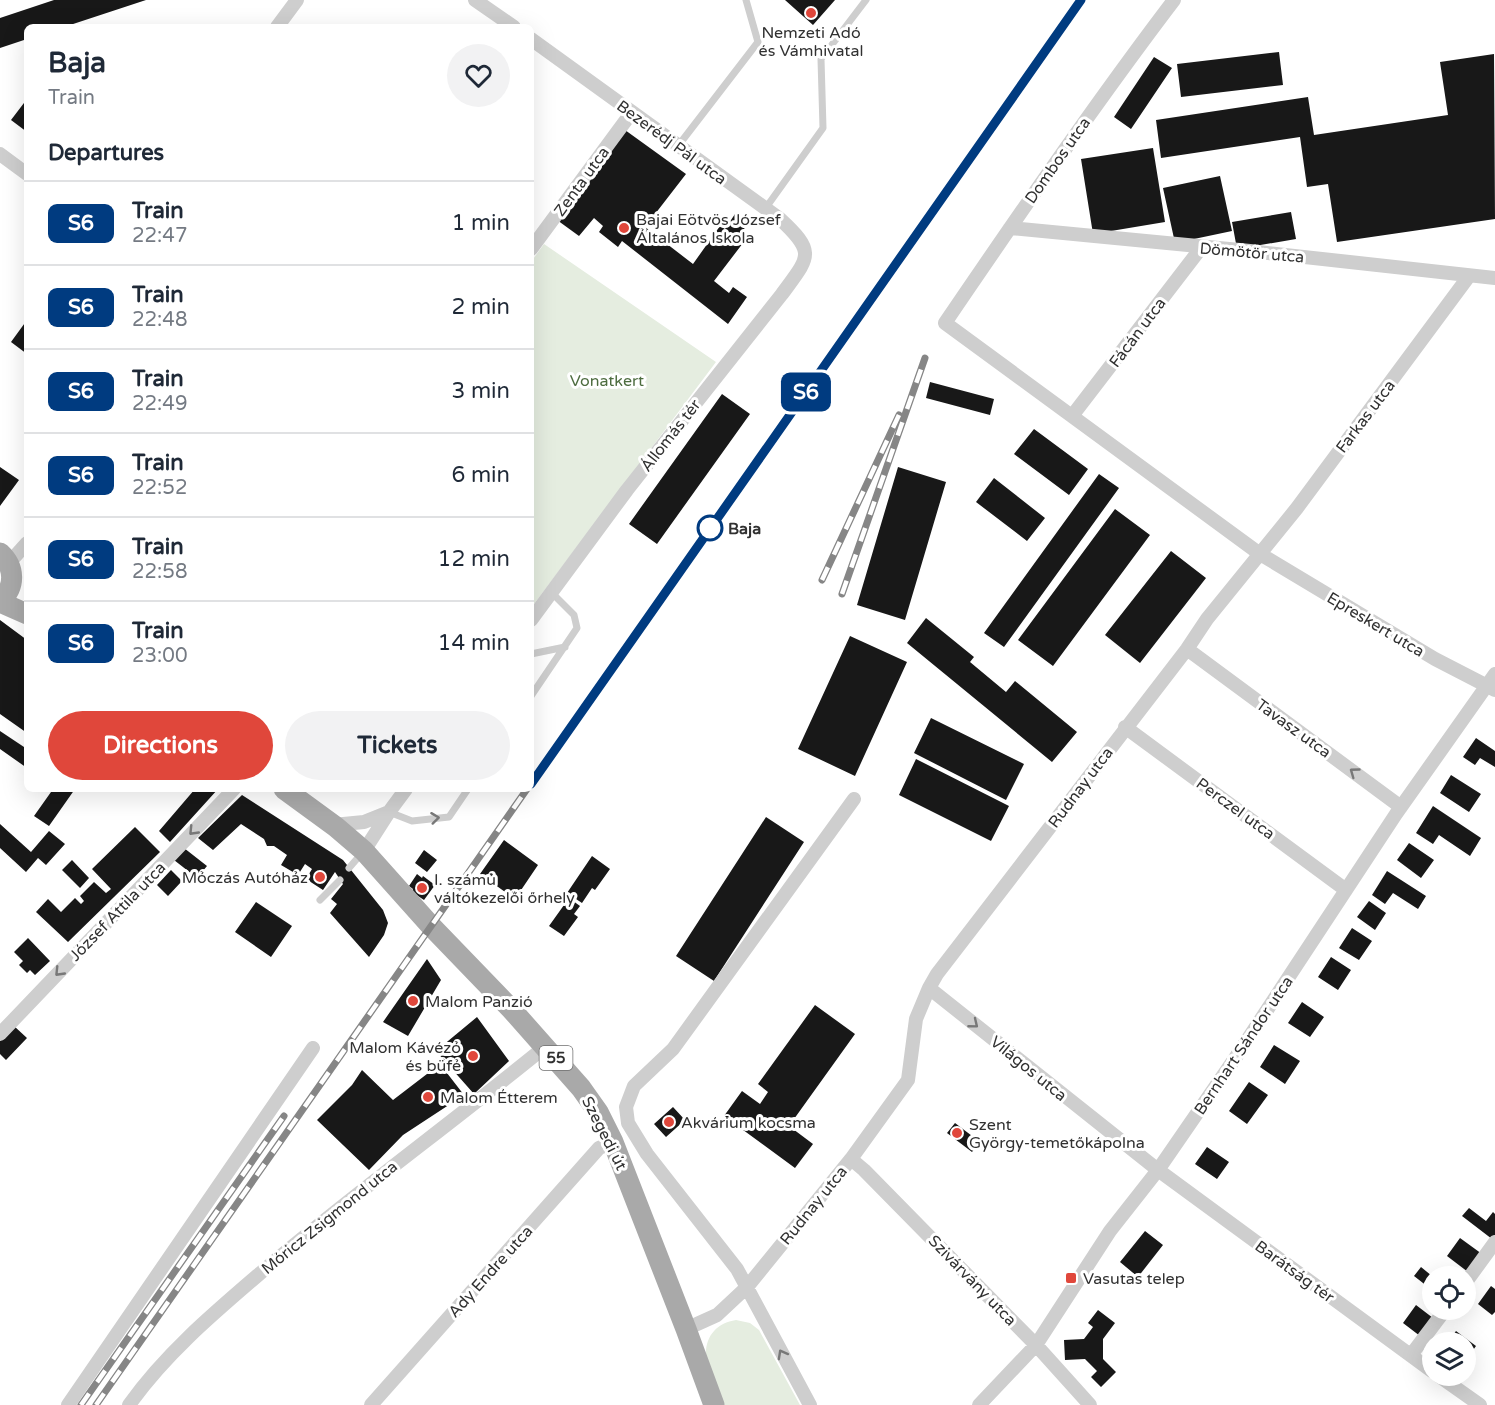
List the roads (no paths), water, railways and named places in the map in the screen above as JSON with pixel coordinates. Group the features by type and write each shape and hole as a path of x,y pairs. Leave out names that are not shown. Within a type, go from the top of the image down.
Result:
{"main road":[{"path":"7,562 24,582"},
{"path":"7,562 11,584 0,602 24,613"},
{"name":"Szegedi út","path":"288,792 364,851 546,1046 598,1112 613,1142 714,1405"}],"street":[{"path":"279,24 297,0"},
{"path":"475,0 507,24"},
{"name":"Dombos utca","path":"1072,416 945,323 1119,73 1174,0"},
{"name":"Bezerédj Pál utca","path":"534,41 780,219 800,238 806,250"},
{"name":"Zenta utca","path":"534,245 632,112"},
{"path":"2,156 24,172"},
{"name":"Dömötör utca","path":"1010,228 1495,278"},
{"name":"Fácán utca","path":"1072,416 1201,248"},
{"name":"Állomás tér","path":"534,616 633,483 782,294 803,264 806,250"},
{"name":"Farkas utca","path":"1260,554 1297,508 1469,276"},
{"path":"1072,416 1260,554"},
{"path":"7,562 24,546"},
{"name":"Rudnay utca","path":"686,1329 717,1315 747,1287 851,1159 908,1080 916,1019 929,988 1125,727 1187,649 1207,619 1260,554"},
{"name":"Epreskert utca","path":"1260,554 1436,658 1492,683"},
{"name":"Tavasz utca","path":"1187,649 1401,807"},
{"name":"Bernhart Sándor utca","path":"979,1405 1036,1345 1110,1231 1158,1170 1240,1051 1401,807 1492,683"},
{"name":"Perczel utca","path":"1125,727 1346,890"},
{"name":"József Attila utca","path":"0,1034 231,792"},
{"path":"364,851 388,812 404,792"},
{"path":"810,1405 737,1269 647,1154 628,1123 626,1107 634,1086 673,1049 854,799"},
{"path":"333,825 364,822 388,812"},
{"name":"Világos utca","path":"929,988 1158,1170"},
{"name":"Móricz Zsigmond utca","path":"129,1405 146,1381 211,1315 318,1224 546,1046"},
{"path":"68,1405 313,1048"},
{"name":"Ady Endre utca","path":"371,1405 599,1148 613,1142"},
{"name":"Szivárvány utca","path":"851,1159 1036,1345 1090,1405"},
{"name":"Barátság tér","path":"1158,1170 1422,1363"},
{"path":"1476,1268 1495,1242"},
{"path":"1411,1355 1437,1320"},
{"path":"1453,1386 1480,1405"}],"lane":[{"path":"678,146 758,42 746,0"},
{"path":"765,209 823,128 821,59 866,0"},
{"path":"534,692 577,628 574,615 551,592"},
{"path":"534,653 565,647"},
{"path":"388,812 412,821 449,817 465,792"},
{"path":"349,868 364,851"},
{"path":"320,900 340,879"}],"railway":[{"path":"534,780 1081,0"},
{"path":"842,594 925,358"},
{"path":"822,580 899,415"},
{"path":"96,1405 525,792"},
{"path":"81,1405 284,1116"}],"train":[{"name":"S6","path":"534,780 1081,0"}],"place":[{"name":"Nemzeti Adó és Vámhivatal","path":"811,13"},
{"name":"Bajai Eötvös József Általános Iskola","path":"624,228"},
{"name":"Baja","path":"710,528"},
{"name":"Móczás Autóház","path":"320,877"},
{"name":"I. számú váltókezelői őrhely","path":"422,888"},
{"name":"Malom Panzió","path":"413,1001"},
{"name":"Malom Kávézó és büfé","path":"473,1056"},
{"name":"Malom Étterem","path":"428,1097"},
{"name":"Akvárium kocsma","path":"669,1122"},
{"name":"Szent György-temetőkápolna","path":"957,1133"},
{"name":"Vasutas telep","path":"1071,1278"}],"park label":[{"name":"Vonatkert","path":"607,380"}]}
